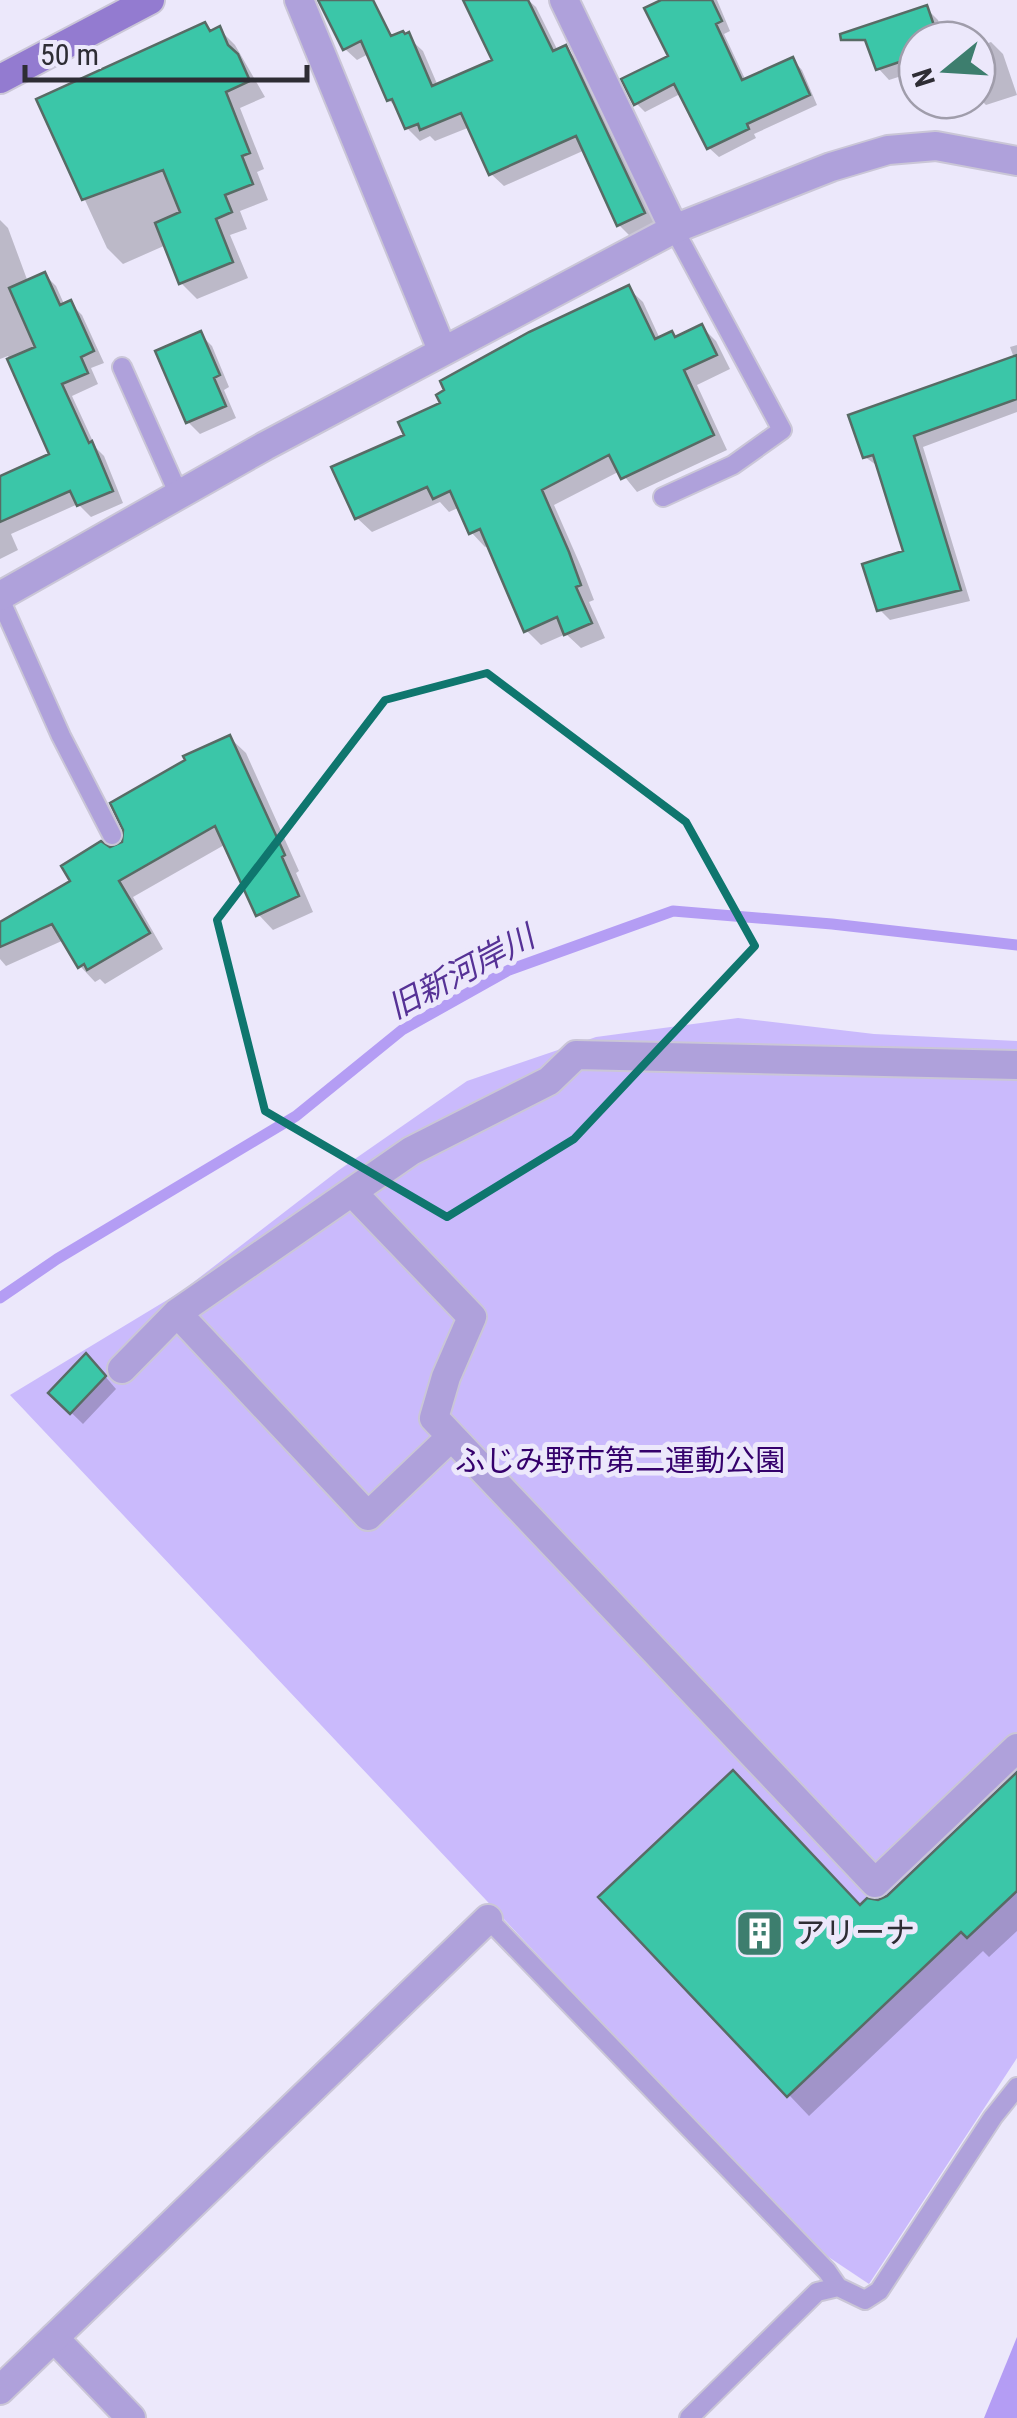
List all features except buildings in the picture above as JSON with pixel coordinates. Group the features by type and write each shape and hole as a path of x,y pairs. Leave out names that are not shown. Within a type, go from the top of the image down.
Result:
{"main road":[{"path":"0,79 150,0"}],"street":[{"path":"299,0 442,350"},
{"path":"564,0 674,229"},
{"path":"0,598 442,350 674,229 831,167 888,150 936,146 1017,162"},
{"path":"122,1369 177,1313 410,1151 548,1081 576,1055 1017,1065"},
{"path":"352,1192 472,1317 446,1377 434,1418 875,1884 1017,1748"},
{"path":"177,1313 368,1516 452,1437"},
{"path":"0,2390 488,1920"},
{"path":"54,2338 130,2418"}],"lane":[{"path":"663,497 733,465 782,430 674,229"},
{"path":"122,368 179,495"},
{"path":"0,598 61,736 112,835"},
{"path":"488,1920 827,2271 838,2287 864,2300 880,2291 992,2117 1017,2087"},
{"path":"689,2418 817,2292 838,2287"}],"highlighted area":[{"path":"487,673 686,822 755,946 574,1139 447,1217 265,1111 217,920 385,700"}],"green space":[{"name":"ふじみ野市第二運動公園","path":"738,1018 874,1034 1017,1041 1017,2058 869,2284 812,2246 10,1395 182,1291 339,1170 467,1081 596,1037"}],"shaded area":[{"path":"1017,2337 1017,2418 984,2418"}],"waterway":[{"name":"旧新河岸川","path":"0,1298 57,1259 296,1116 402,1030 509,970 673,911 1017,945"}],"place":[{"name":"アリーナ","path":"760,1933"}]}
